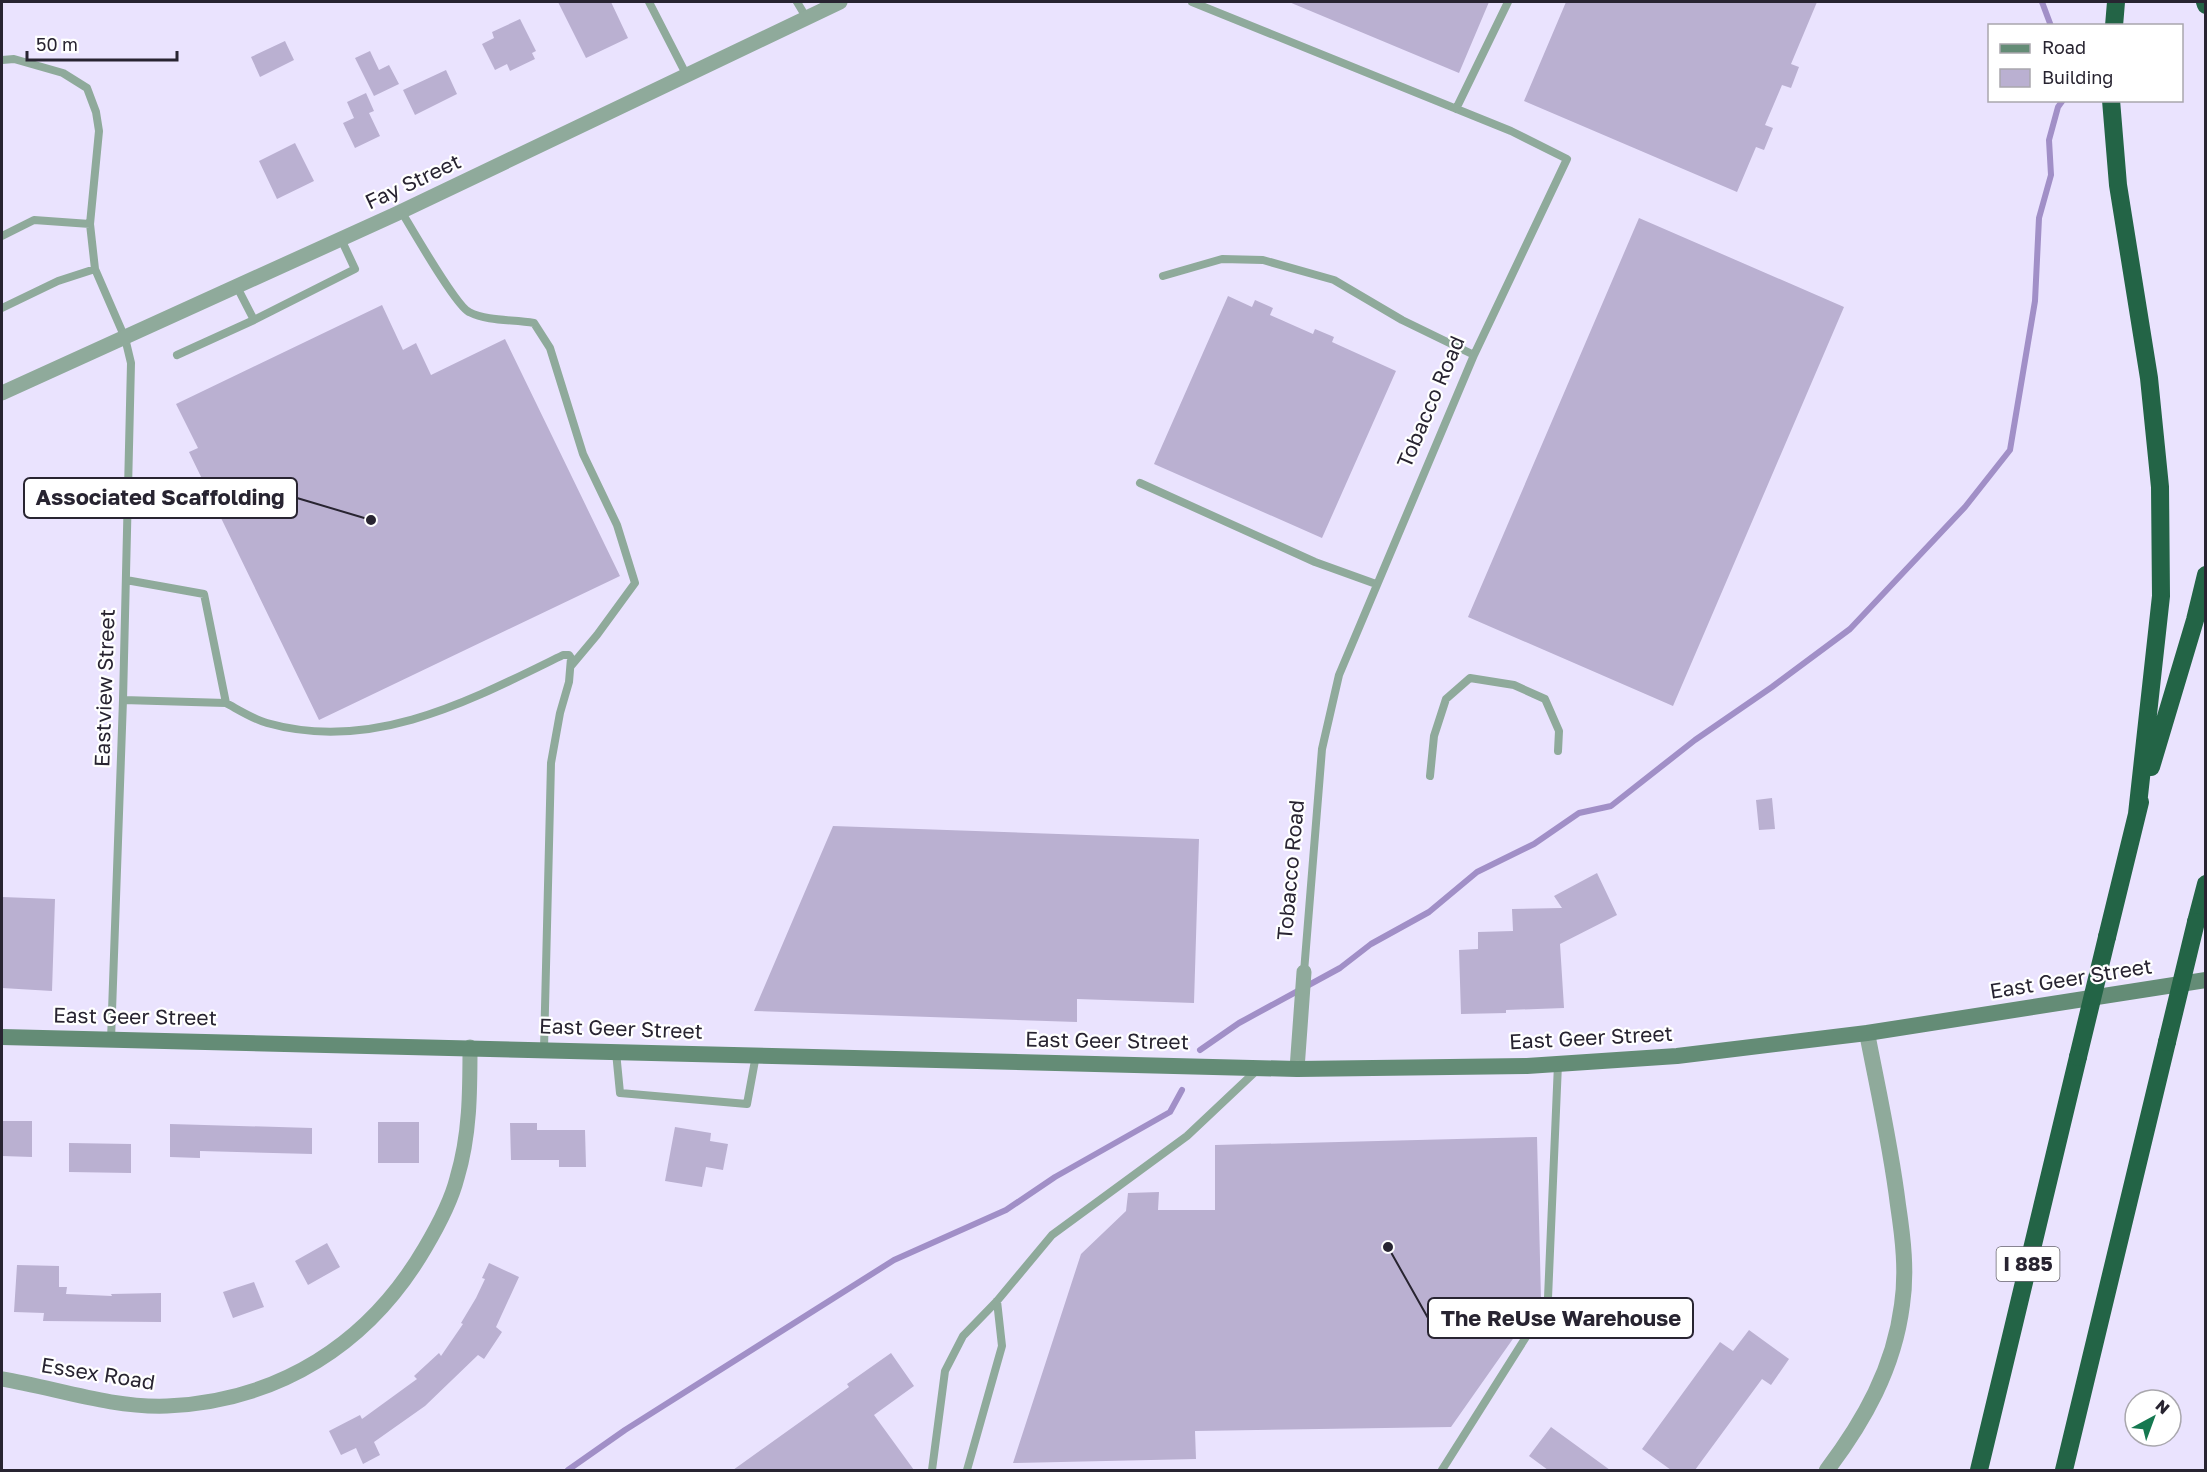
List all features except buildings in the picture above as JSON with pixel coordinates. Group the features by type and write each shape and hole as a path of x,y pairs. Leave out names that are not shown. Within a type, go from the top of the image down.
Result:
{"highway":[{"path":"2114,24 2116,2"},
{"path":"2111,102 2116,167 2156,430 2162,540 2161,596 2137,814"},
{"path":"2137,814 2195,620 2205,575"},
{"name":"I 885","path":"1979,1470 2137,814"},
{"path":"2064,1470 2205,884"}],"main road":[{"name":"East Geer Street","path":"2,1037 1297,1069 1430,1068 1558,1064 1677,1056 1867,1033 2205,980"}],"street":[{"name":"Fay Street","path":"2,393 401,211 840,2"},
{"name":"Tobacco Road","path":"1297,1069 1304,972"},
{"path":"1827,1470 1843,1449 1873,1400 1891,1354 1902,1306 1904,1283 1902,1230 1893,1165 1867,1033"},
{"name":"Essex Road","path":"2,1379 134,1405 165,1406 237,1397 266,1387 322,1358 350,1338 382,1309 409,1275 432,1236 457,1178 466,1136 470,1106 470,1047"}],"lane":[{"path":"649,2 686,74"},
{"path":"797,2 806,17"},
{"name":"Tobacco Road","path":"1192,2 1511,131 1567,159 1474,355 1339,675 1322,749 1304,972"},
{"path":"1456,109 1508,2"},
{"name":"Eastview Street","path":"2,60 14,59 63,73 87,88 96,112 99,131 90,224 95,269 125,338 131,363 123,700 111,1040"},
{"path":"401,211 466,311 485,318 534,323 550,348 584,454 616,525 635,583 571,666"},
{"path":"2,236 34,220 90,224"},
{"path":"177,355 356,269 340,239"},
{"path":"1164,276 1222,259 1263,260 1334,280 1402,320 1474,355"},
{"path":"2,308 58,280 95,269"},
{"path":"236,285 254,320"},
{"path":"1140,483 1315,562 1376,584"},
{"path":"126,580 204,594 226,703"},
{"path":"123,700 226,703 266,723 315,732 369,731 426,717 485,693 563,655 569,655 571,666 569,682 560,713 551,763 544,1049"},
{"path":"1430,776 1434,736 1446,699 1470,678 1514,685 1545,699 1559,731 1558,751"},
{"path":"616,1051 620,1093 747,1104 756,1055"},
{"path":"1443,1470 1543,1310 1548,1298 1558,1064"},
{"path":"932,1470 945,1371 963,1336 997,1301 1052,1235 1187,1136 1259,1068"},
{"path":"967,1470 1002,1346 997,1301"}],"waterway":[{"path":"2042,2 2050,24"},
{"path":"1200,1050 1239,1023 1340,968 1371,944 1429,912 1477,872 1534,844 1579,813 1611,806 1695,740 1850,629 1965,507 2010,450 2035,301 2039,218 2051,175 2049,140 2058,107 2062,102"},
{"path":"568,1470 625,1430 894,1260 1006,1210 1055,1177 1170,1112 1182,1090"}],"place":[{"name":"Associated Scaffolding","path":"371,520"},
{"name":"The ReUse Warehouse","path":"1388,1247"}]}
